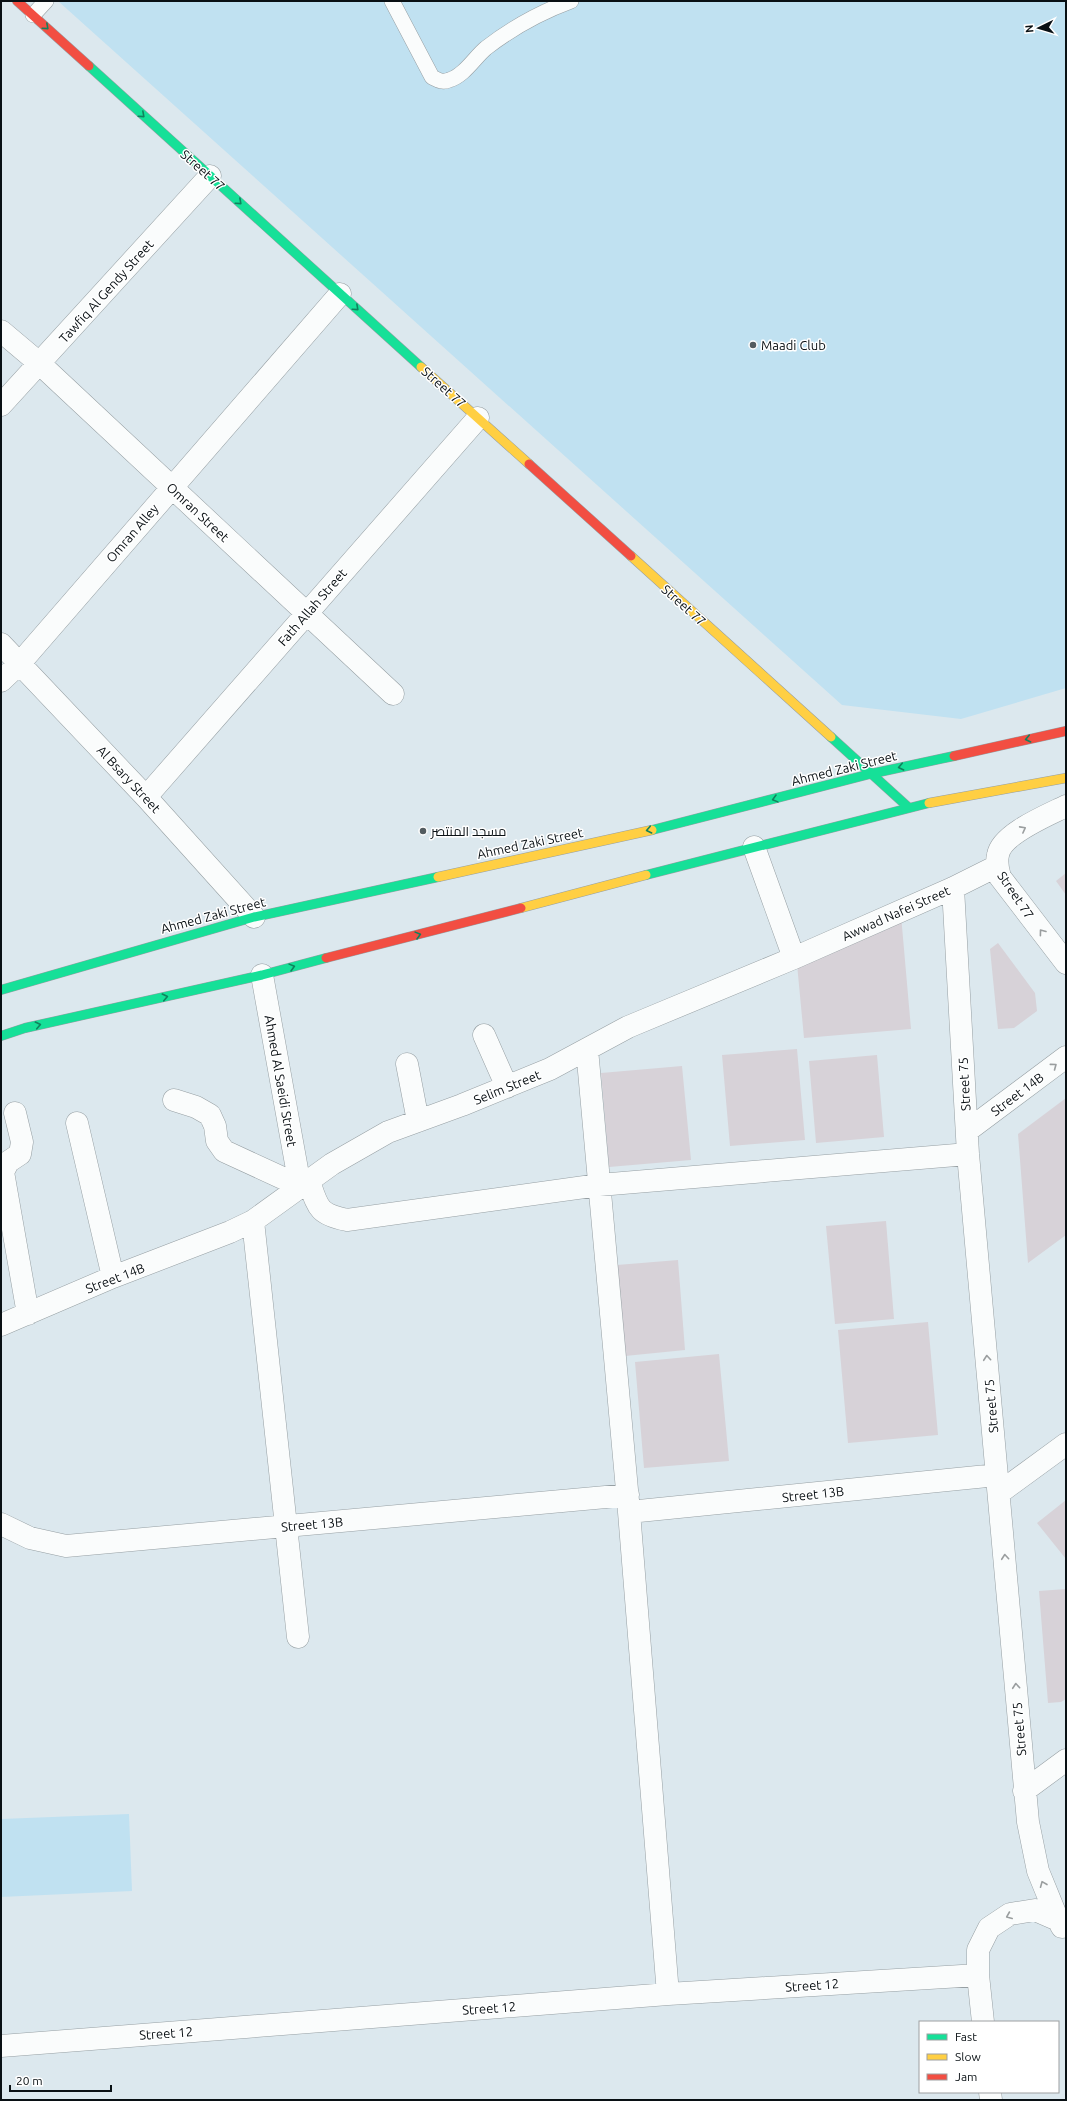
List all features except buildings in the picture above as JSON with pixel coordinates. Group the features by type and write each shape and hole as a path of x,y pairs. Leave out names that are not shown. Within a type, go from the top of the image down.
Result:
{"street":[{"name":"Street 77","path":"17,1 908,807"},
{"name":"Tawfiq Al Gendy Street","path":"1,405 210,176"},
{"name":"Omran Alley","path":"1,681 20,663 340,294"},
{"name":"Omran Street","path":"1,331 39,363 393,694"},
{"name":"Fath Allah Street","path":"146,797 478,418"},
{"name":"Al Bsary Street","path":"1,644 146,797 254,916"},
{"name":"Ahmed Zaki Street","path":"1,990 254,916 687,822 870,774 1066,731"},
{"path":"1,1036 25,1028 262,975 908,807 1066,778"},
{"name":"Street 77","path":"1066,806 1009,838 998,854 997,866 1000,877 1066,963"},
{"path":"754,847 794,958"},
{"name":"Awwad Nafei Street","path":"794,958 953,888 997,866"},
{"name":"Street 75","path":"953,888 968,1154 1024,1791 1028,1822 1038,1871 1063,1925"},
{"name":"Selim Street","path":"230,1232 253,1221 332,1164 382,1135 550,1069 628,1027 794,958"},
{"name":"Ahmed Al Saeidi Street","path":"262,975 304,1184 317,1206 330,1216 347,1220 599,1185 968,1154"},
{"path":"484,1035 507,1086"},
{"path":"587,1049 628,1504 668,1994"},
{"name":"Street 14B","path":"967,1131 1066,1057"},
{"path":"407,1064 418,1121"},
{"path":"174,1100 196,1107 210,1115 215,1126 217,1141 224,1151 304,1184"},
{"path":"15,1113 22,1142 20,1154 8,1162 3,1172 28,1314"},
{"path":"77,1123 113,1277"},
{"path":"253,1221 298,1637"},
{"name":"Street 14B","path":"1,1325 113,1277 230,1232"},
{"path":"998,1484 1066,1444"},
{"name":"Street 13B","path":"1,1524 30,1538 66,1546 286,1526 628,1504 998,1484"},
{"path":"1024,1791 1066,1760"},
{"name":"Street 75","path":"983,2021 978,1974 978,1950 989,1928 1010,1914 1035,1910 1063,1925"},
{"name":"Street 12","path":"1,2046 668,1994 978,1974"}],"lane":[{"path":"33,15 46,1"},
{"path":"392,1 432,77 440,81 449,80 457,75 485,49 517,27 551,9 571,1"}],"shaded area":[{"name":"Maadi Club","path":"58,1 1066,1 1066,688 961,719 842,705"},
{"path":"129,1814 132,1891 1,1897 1,1819"}],"traffic: fast":[{"path":"89,66 421,367"},
{"path":"831,737 908,807"},
{"path":"652,830 870,774 954,756"},
{"path":"646,875 929,803"},
{"path":"1,990 254,917 438,877"},
{"path":"1,1036 25,1028 262,975 326,958"}],"traffic: slow":[{"path":"421,367 529,464"},
{"path":"631,556 831,737"},
{"path":"929,803 1066,778"},
{"path":"438,877 652,830"},
{"path":"521,908 646,875"}],"traffic: jam":[{"path":"17,1 89,66"},
{"path":"529,464 631,556"},
{"path":"954,756 1066,731"},
{"path":"326,958 521,908"}],"place":[{"name":"Maadi Club","path":"753,345"},
{"name":"مسجد المنتصر","path":"423,831"}]}
